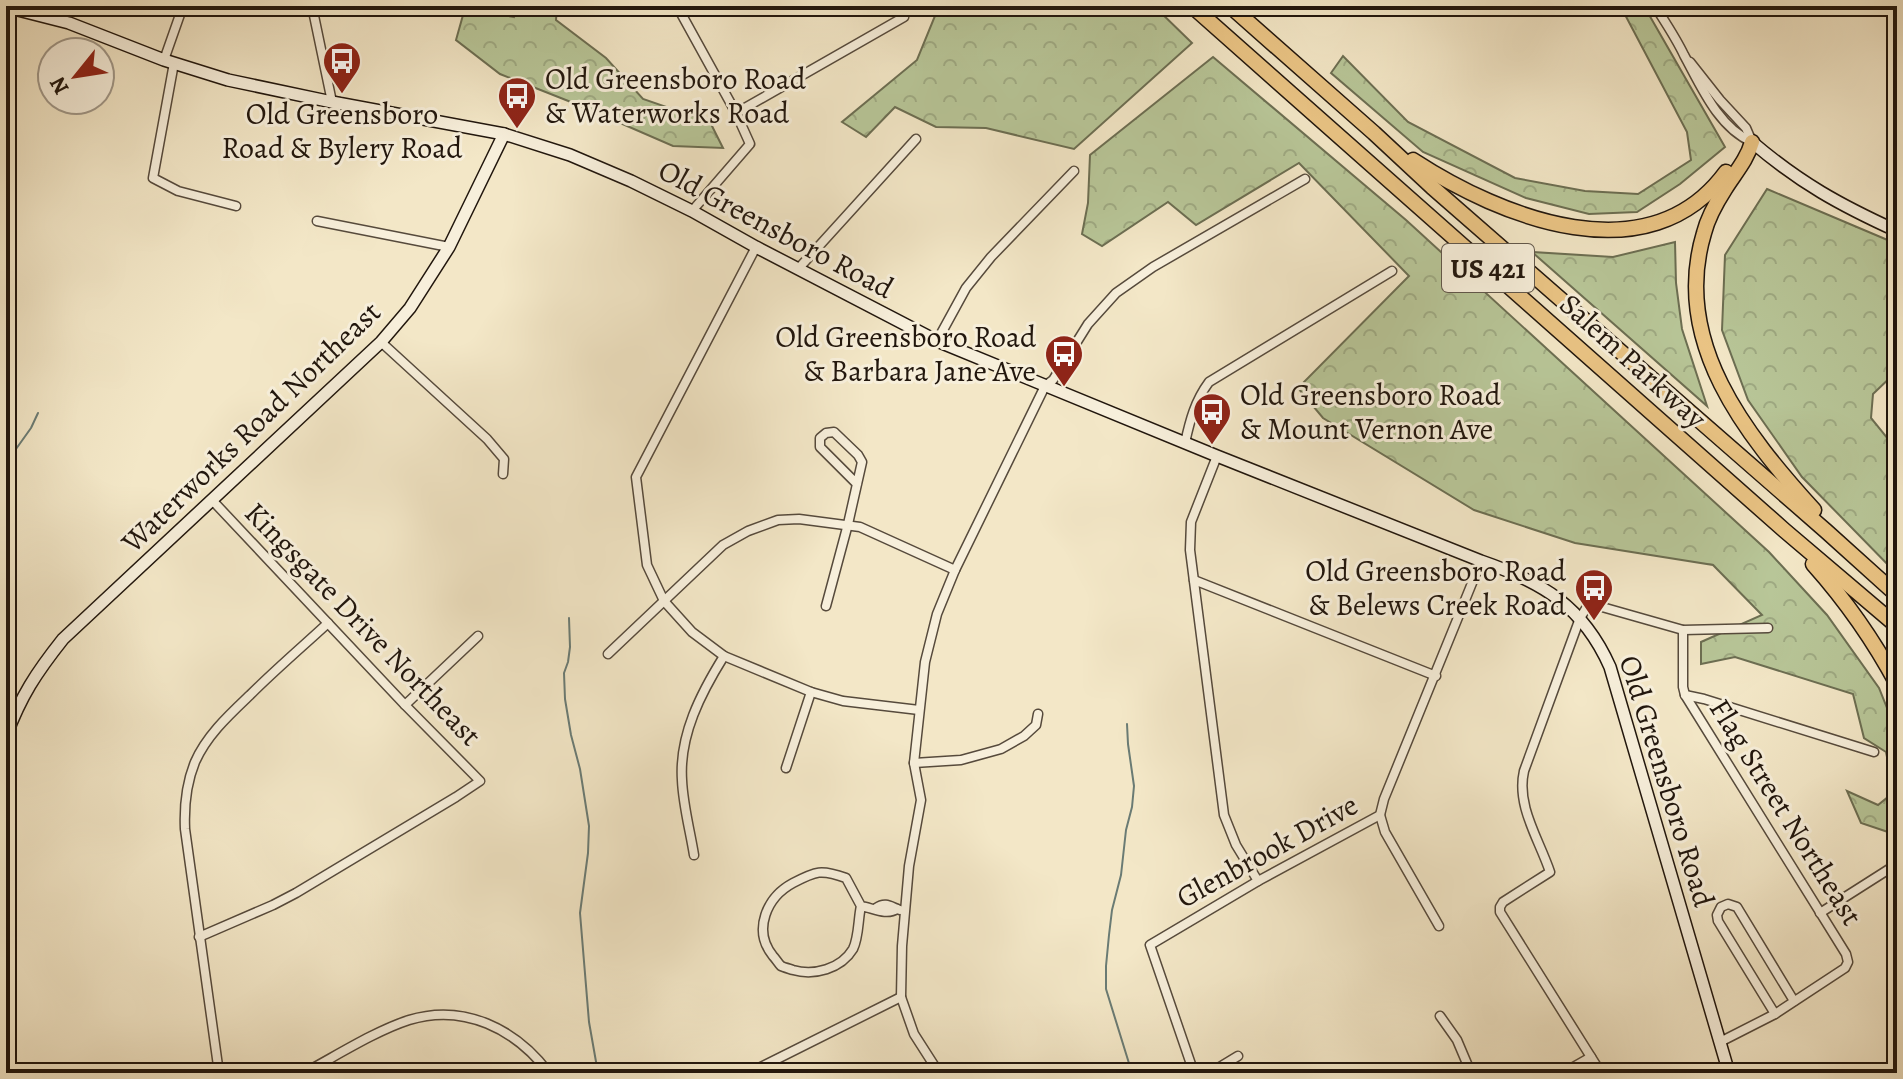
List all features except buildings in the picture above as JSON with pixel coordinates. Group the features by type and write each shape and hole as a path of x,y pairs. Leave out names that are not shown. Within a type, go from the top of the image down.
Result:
{"highway":[{"name":"Salem Parkway","path":"1192,6 1784,530 1897,626"},
{"name":"Salem Parkway","path":"1230,6 1897,595"},
{"path":"1374,133 1426,169 1484,199 1539,219 1604,230 1647,226 1682,213 1711,191 1742,149 1752,142"},
{"path":"1752,142 1749,154 1715,205 1700,246 1696,288 1704,340 1726,395 1757,443 1869,569"},
{"path":"1784,530 1850,609 1897,684"}],"street":[{"path":"183,6 169,62 153,178 178,191 236,206"},
{"path":"312,6 332,102"},
{"path":"677,6 750,144 692,211"},
{"path":"736,113 904,17 898,6"},
{"path":"1569,6 1574,9 1581,6"},
{"path":"1655,6 1713,106 1738,135 1752,142 1809,186 1897,231"},
{"name":"Old Greensboro Road","path":"6,7 32,9 169,62 228,80 504,134 570,155 692,211 937,341 1217,456 1516,573 1547,590 1580,618 1601,647 1610,667 1729,1073"},
{"name":"Waterworks Road Northeast","path":"6,736 17,707 37,672 63,639 381,342 410,308 449,247 504,134"},
{"path":"799,268 916,139"},
{"path":"937,341 966,288 991,257 1074,171"},
{"path":"939,1073 914,1034 901,997 901,910 921,800 914,763 925,662 937,614 955,570 1045,386 1053,380 1088,324 1116,293 1153,267 1305,179"},
{"path":"317,221 449,247"},
{"path":"756,247 636,477 647,565 664,601 692,632 724,656 811,692 843,701 919,710"},
{"path":"1185,443 1191,414 1209,382 1392,271"},
{"path":"381,342 487,439 504,459 503,474"},
{"path":"826,606 848,524 862,462 834,432 826,433 820,438 820,447 857,484"},
{"path":"1217,456 1191,522 1190,550 1224,815 1236,845 1258,881"},
{"name":"Kingsgate Drive Northeast","path":"199,937 296,893 480,781 212,500"},
{"path":"608,654 723,545 764,524 788,518 860,527 955,570"},
{"name":"Glenbrook Drive","path":"1194,1073 1150,945 1258,881 1380,815 1481,561"},
{"path":"1194,580 1436,676"},
{"path":"1601,1073 1500,912 1503,902 1550,872 1522,801 1521,785 1580,618 1587,607 1595,605 1683,630 1768,628"},
{"path":"219,1073 185,829 190,777 196,760 213,733 328,623"},
{"name":"Flag Street Northeast","path":"1683,630 1685,695 1846,954 1848,962 1845,968 1775,1014 1720,1042"},
{"path":"405,705 478,636"},
{"path":"694,855 682,780 683,749 693,715 708,681 724,656"},
{"path":"786,768 811,692"},
{"path":"1685,695 1874,752"},
{"path":"914,763 961,760 1001,749 1036,725 1038,714"},
{"path":"1380,815 1385,832 1439,926"},
{"path":"1820,913 1897,864"},
{"path":"829,872 846,878 861,906 853,949 840,962 821,972 801,972 782,966 769,951 763,935 765,915 773,899 813,873 829,872"},
{"path":"1775,1014 1718,921 1721,907 1728,904 1737,907 1794,1001"},
{"path":"861,906 876,908 880,912 901,910"},
{"path":"749,1073 901,997"},
{"path":"304,1073 408,1020 434,1015 458,1015 507,1032 530,1049 549,1073"},
{"path":"1440,1016 1457,1040 1471,1073"},
{"path":"1210,1073 1238,1056"},
{"path":"1563,1073 1591,1057"}],"green space":[{"path":"518,6 557,6 556,20 606,58 643,99 710,122 723,148 673,146 500,74 456,40 465,8 514,17"},
{"path":"939,6 1154,6 1192,43 1074,149 986,128 936,127 895,107 866,137 842,122 917,60"},
{"path":"1616,6 1644,6 1725,147 1680,184 1637,212 1589,214 1526,198 1423,152 1331,73 1343,56 1408,122 1515,178 1585,191 1638,194 1691,160 1687,132 1622,9"},
{"path":"1213,57 1406,220 1769,552 1827,615 1879,688 1897,733 1897,835 1861,823 1847,791 1878,805 1894,792 1886,752 1864,738 1853,694 1735,657 1701,664 1701,642 1762,615 1713,565 1575,543 1474,510 1323,418 1298,388 1409,276 1299,163 1196,225 1168,202 1102,246 1082,234 1088,203 1090,155"},
{"path":"1767,189 1897,244 1897,371 1873,394 1871,418 1897,450 1897,574 1802,477 1748,400 1722,330 1725,255"},
{"path":"1675,242 1682,329 1707,406 1532,252 1613,257"}],"waterway":[{"path":"6,463 38,413"},
{"path":"569,618 570,647 564,673 565,699 589,826 580,913 589,1022 598,1073"},
{"path":"1127,724 1134,786 1121,875 1112,910 1106,989 1132,1073"}],"place":[{"name":"Old Greensboro Road & Bylery Road","path":"342,95"},
{"name":"Old Greensboro Road & Waterworks Road","path":"517,130"},
{"name":"Old Greensboro Road & Barbara Jane Ave","path":"1064,388"},
{"name":"Old Greensboro Road & Mount Vernon Ave","path":"1212,446"},
{"name":"Old Greensboro Road & Belews Creek Road","path":"1594,622"}]}
